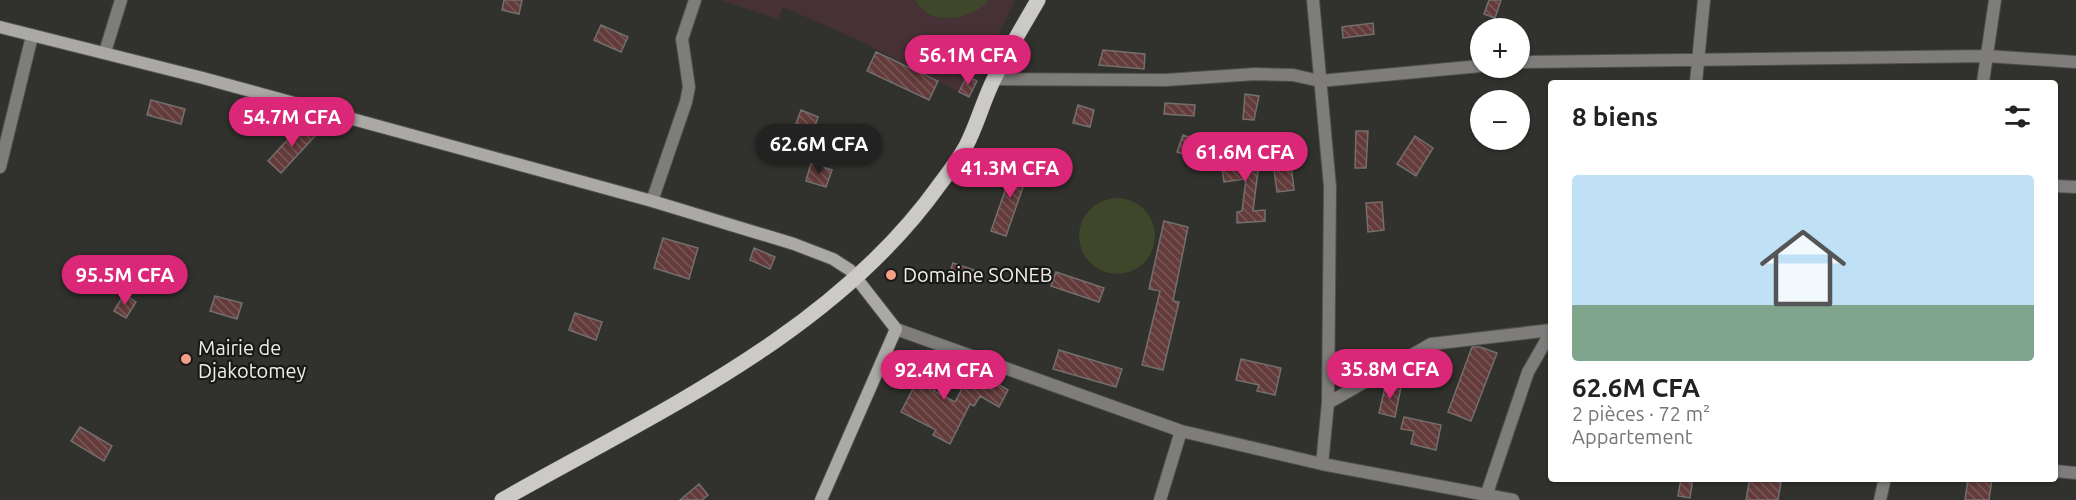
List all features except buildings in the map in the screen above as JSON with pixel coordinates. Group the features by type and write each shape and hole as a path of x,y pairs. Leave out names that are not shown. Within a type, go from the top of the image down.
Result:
{"main road":[{"path":"502,500 706,384 777,339 855,278 897,237 939,186 966,146 994,79 1038,0"}],"street":[{"path":"105,52 121,0"},
{"path":"652,201 686,102 689,87 682,39 690,22 695,0"},
{"path":"1313,0 1330,187 1328,403 1322,464"},
{"path":"1696,80 1704,0"},
{"path":"1983,80 1995,0"},
{"path":"0,27 105,52 652,201 794,244 833,259 850,270 896,329 1181,431 1322,464 1513,500"},
{"path":"0,167 32,36"},
{"path":"1530,62 1987,56 2076,62"},
{"path":"994,79 1166,80 1255,74 1293,75 1320,81 1470,67"},
{"path":"2058,186 2076,187"},
{"path":"820,500 896,329"},
{"path":"1328,403 1431,344 1548,331"},
{"path":"1486,496 1528,372 1548,336"},
{"path":"1160,500 1181,431"},
{"path":"2058,471 2076,473"},
{"path":"1880,500 1884,482"}],"shaded area":[{"path":"720,0 1015,0 969,97 856,39 783,7 778,19"}],"green space":[{"path":"915,0 989,0 982,7 962,16 941,18 930,15"},
{"path":"1110,198 1124,198 1138,204 1149,215 1155,229 1152,251 1144,263 1124,274 1110,274 1096,268 1085,257 1079,243 1079,229 1085,215 1096,204"}],"place":[{"name":"Domaine SONEB","path":"891,275"},
{"name":"Mairie de Djakotomey","path":"186,359"}]}
